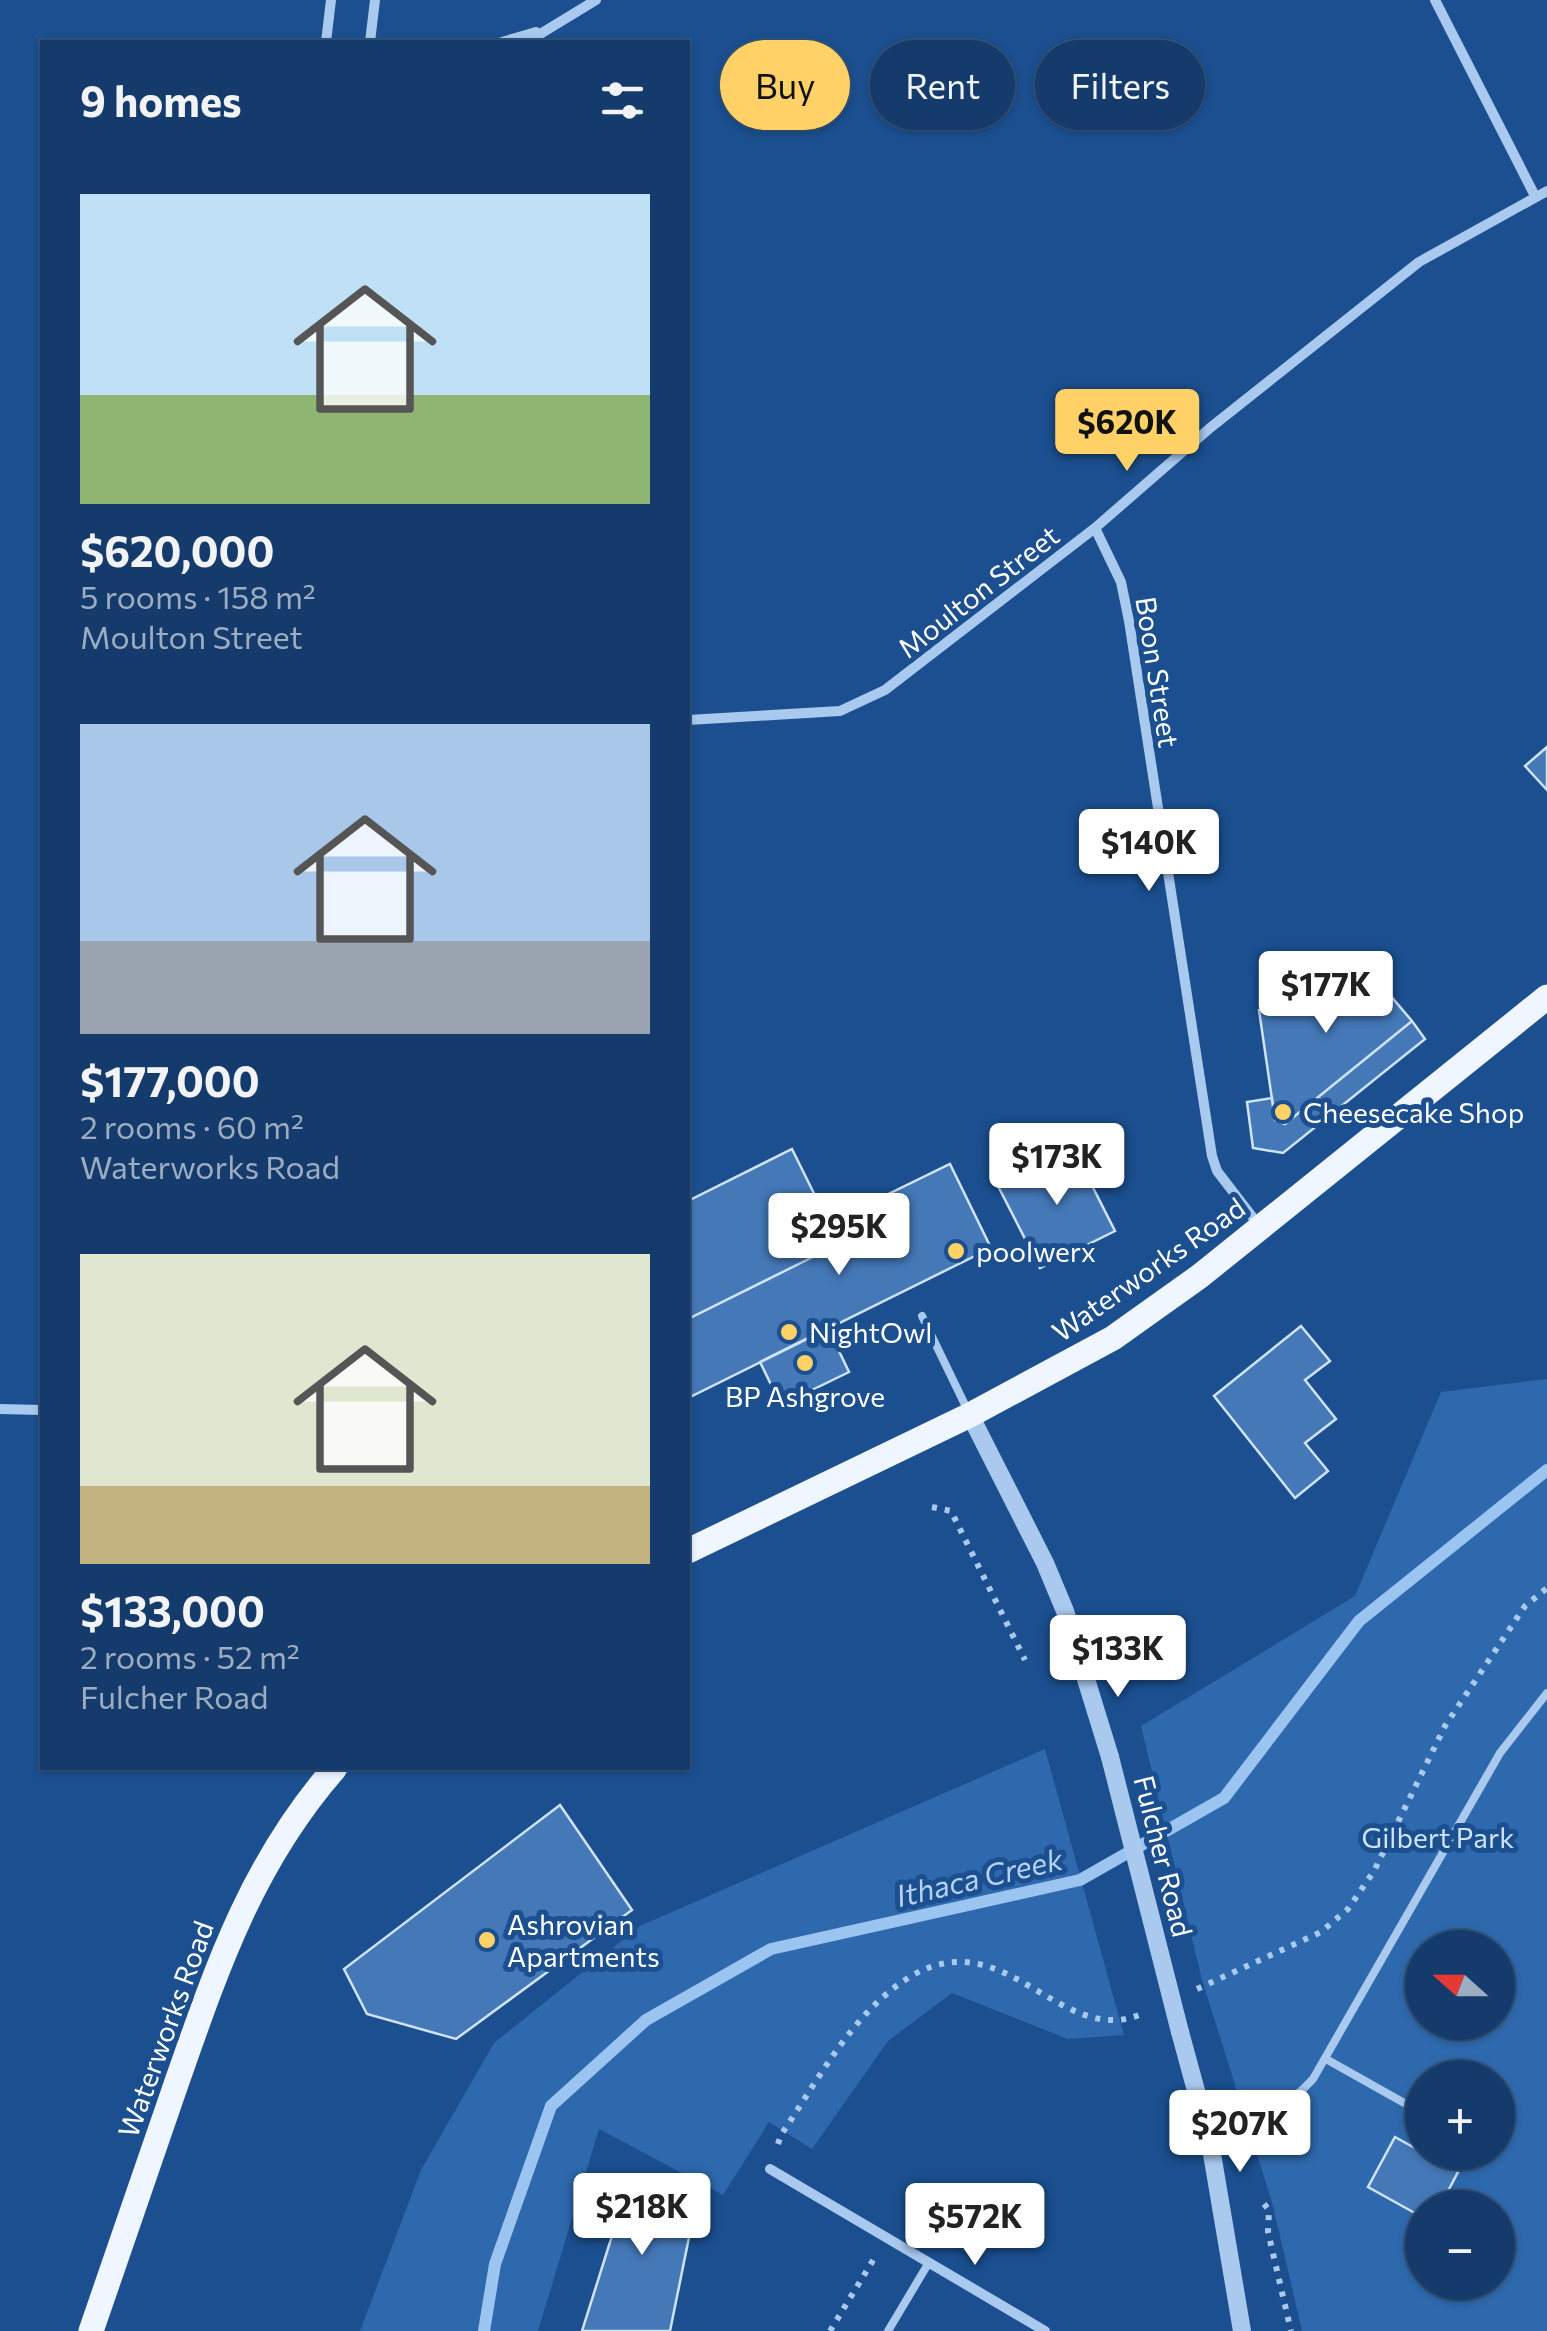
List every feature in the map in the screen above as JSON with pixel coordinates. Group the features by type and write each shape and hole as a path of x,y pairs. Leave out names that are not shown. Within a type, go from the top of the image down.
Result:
{"main road":[{"name":"Waterworks Road","path":"690,1550 970,1415 1113,1338 1261,1228 1547,996"},
{"name":"Waterworks Road","path":"91,2331 232,1932 272,1852 334,1770"}],"street":[{"path":"326,40 331,0"},
{"path":"370,40 375,0"},
{"path":"530,40 596,0"},
{"path":"1435,0 1541,194"},
{"path":"509,40 542,30"},
{"name":"Moulton Street","path":"690,720 840,711 885,690 1095,528 1210,428 1419,262 1541,194"},
{"name":"Boon Street","path":"1095,528 1121,582 1129,621 1212,1156 1218,1171 1261,1228"},
{"path":"0,1409 40,1410"},
{"name":"Fulcher Road","path":"970,1415 1065,1611 1110,1758 1210,2142 1242,2331"},
{"path":"770,2170 1045,2331"}],"lane":[{"path":"922,1316 970,1415"},
{"path":"1210,2142 1271,2116 1296,2098 1326,2060 1500,1753 1547,1694"},
{"path":"1326,2060 1405,2103"},
{"path":"888,2331 928,2264"}],"path":[{"path":"932,1507 951,1512 1025,1660"},
{"path":"1264,2204 1269,2210 1268,2232 1290,2331"},
{"path":"830,2331 886,2239"}],"green space":[{"name":"Gilbert Park","path":"1547,1379 1547,2331 1302,2331 1272,2202 1202,1980 1141,1726 1355,1596 1441,1392"},
{"path":"1045,1749 1124,2035 1068,2039 952,1993 888,2041 812,2149 769,2122 723,2195 599,2129 538,2331 360,2331 421,2170 494,2043 640,1926"}],"building":[{"path":"1547,747 1547,790 1525,766"},
{"path":"1355,954 1412,1021 1285,1124 1275,1120 1259,1010 1298,1005"},
{"path":"1412,1021 1425,1039 1283,1153 1253,1148 1247,1102 1272,1098 1275,1120 1285,1124"},
{"path":"1073,1148 1115,1231 1040,1268 998,1186"},
{"path":"792,1149 839,1244 690,1318 690,1200"},
{"path":"950,1164 991,1248 690,1397 690,1318 839,1244 829,1223"},
{"path":"1301,1326 1330,1361 1305,1380 1336,1419 1305,1443 1328,1471 1295,1498 1214,1396"},
{"path":"828,1328 849,1372 781,1405 760,1362"},
{"name":"Ashrovian Apartments","path":"560,1805 632,1910 456,2039 367,2014 344,1969"},
{"path":"1395,2137 1405,2143 1405,2170 1458,2172 1448,2190 1405,2190 1405,2208 1368,2187"},
{"path":"608,2179 698,2193 670,2331 582,2331 617,2220 603,2212"}],"waterway":[{"name":"Ithaca Creek","path":"484,2331 495,2264 551,2106 646,2020 771,1949 1080,1880 1224,1798 1359,1621 1547,1470"}],"place":[{"name":"Cheesecake Shop","path":"1283,1112"},
{"name":"poolwerx","path":"956,1251"},
{"name":"NightOwl","path":"789,1332"},
{"name":"BP Ashgrove","path":"805,1363"},
{"name":"Ashrovian Apartments","path":"487,1940"}]}
